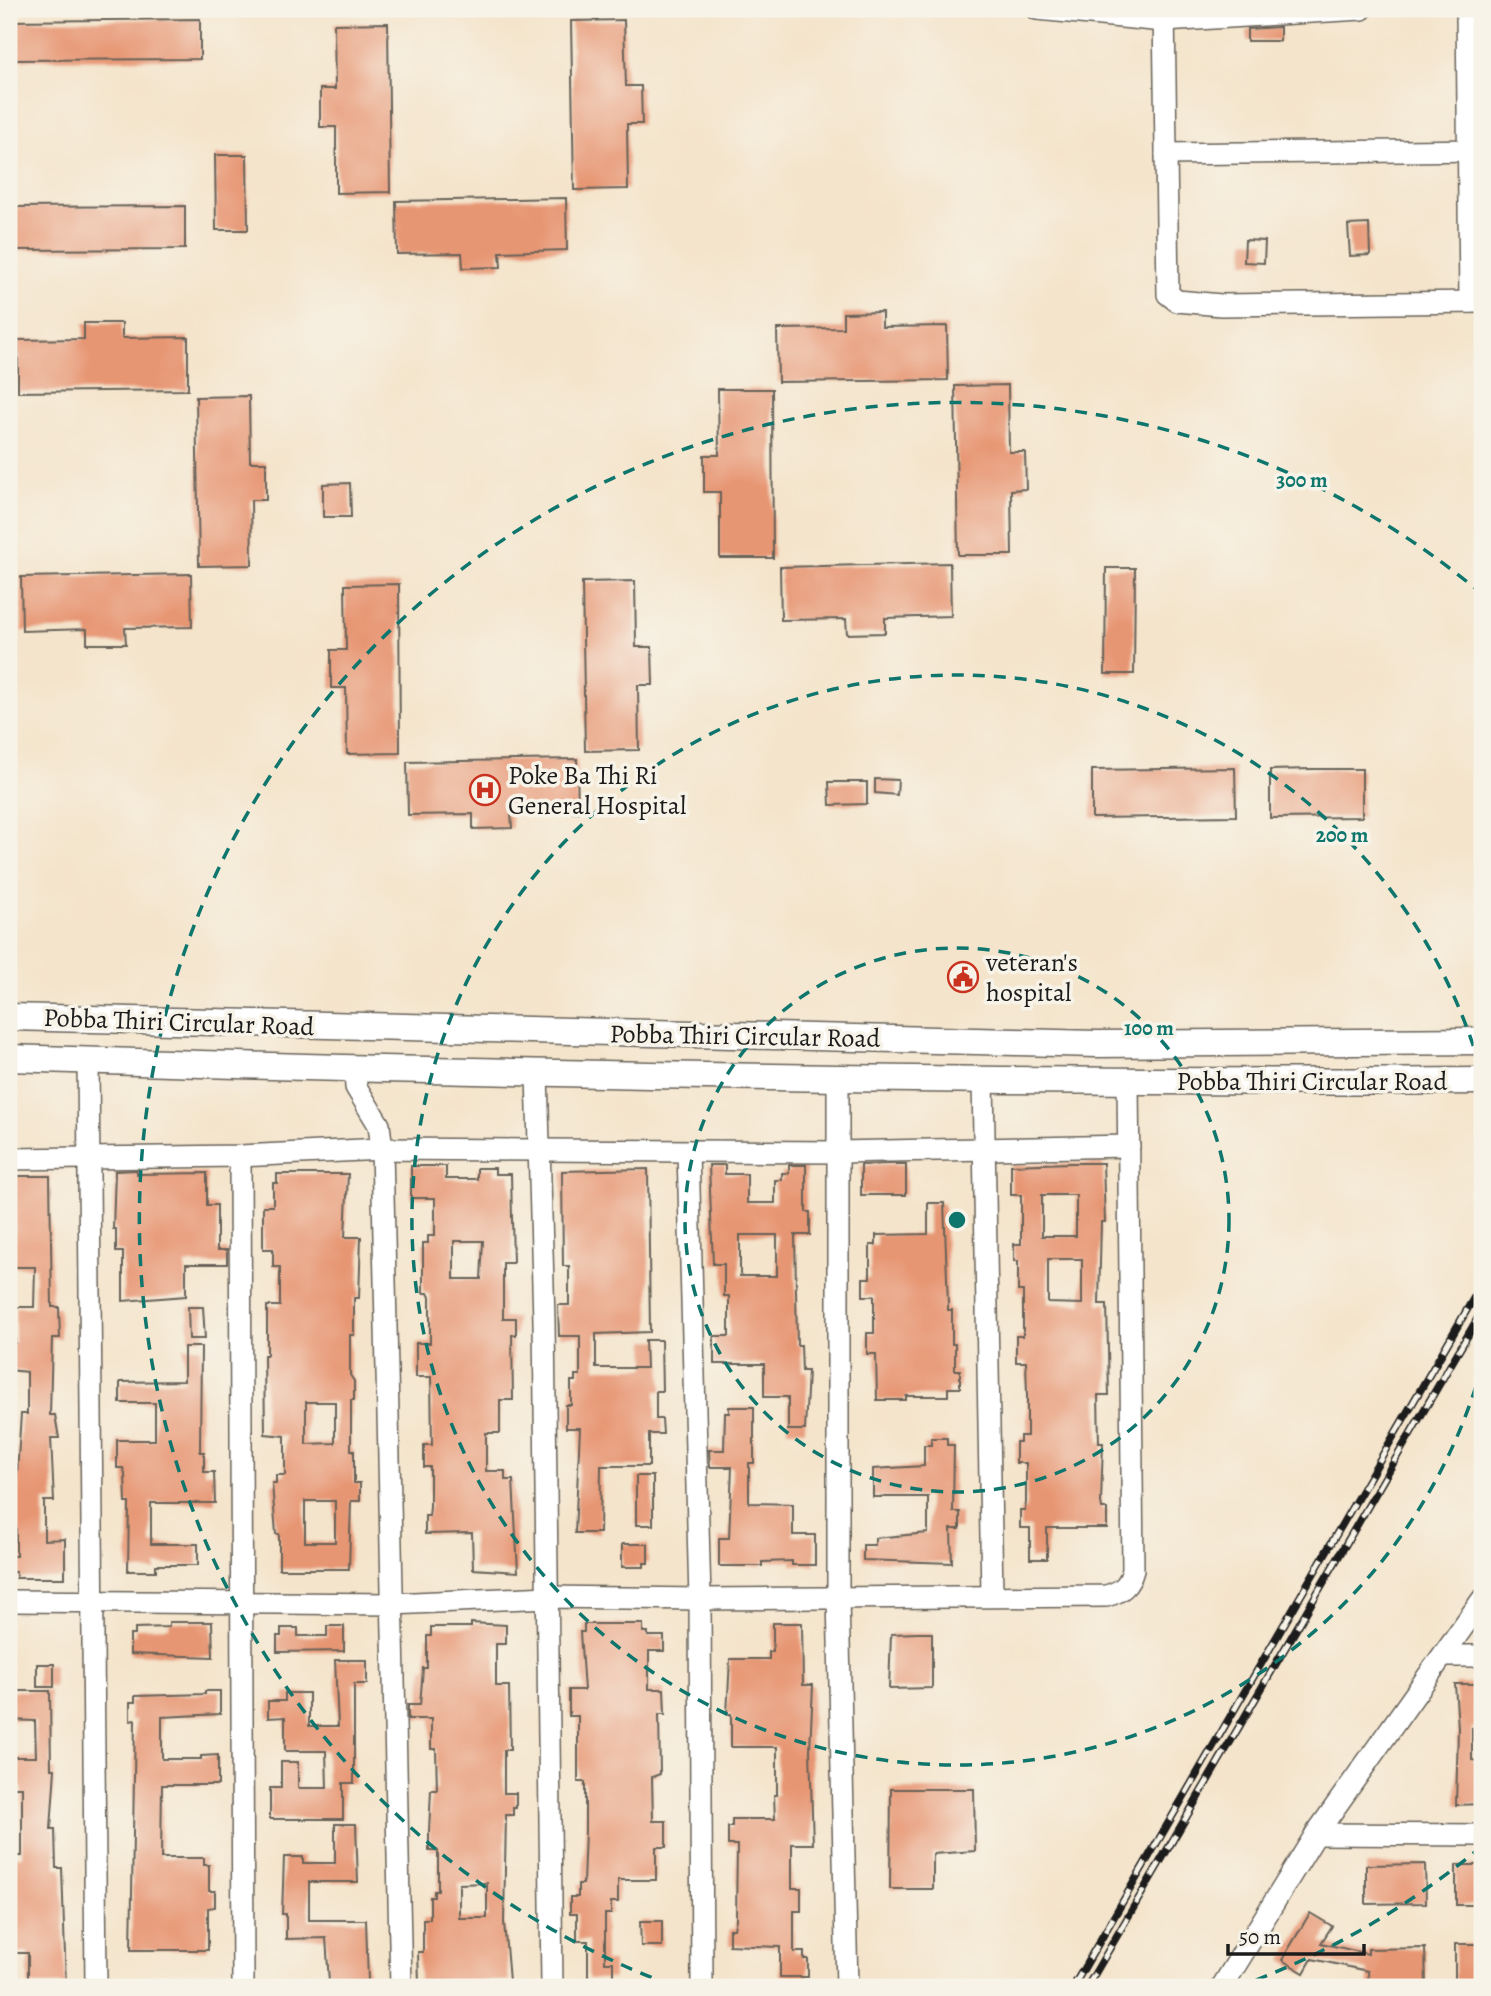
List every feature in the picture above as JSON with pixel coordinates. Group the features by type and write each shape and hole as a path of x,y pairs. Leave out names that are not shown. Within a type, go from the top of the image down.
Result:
{"main road":[{"name":"Pobba Thiri Circular Road","path":"9,1017 1097,1044 1482,1041"},
{"name":"Pobba Thiri Circular Road","path":"9,1058 355,1070 537,1073 1128,1081 1482,1081"}],"street":[{"path":"1037,9 1164,15 1362,9"},
{"path":"1164,15 1168,293 1177,301 1221,305 1476,302 1476,151 1467,9"},
{"path":"1166,154 1476,151"},
{"path":"88,1061 96,1987"},
{"path":"355,1070 356,1087 379,1125 382,1149 401,1987"},
{"path":"537,1073 548,1597 552,1987"},
{"path":"838,1077 838,1598 847,1987"},
{"path":"983,1079 992,1596"},
{"path":"9,1601 93,1604 392,1604 548,1597 700,1599 1106,1596 1125,1588 1131,1579 1128,1081"},
{"path":"9,1159 240,1156 382,1149 838,1152 1129,1146"},
{"path":"688,1151 700,1599 702,1987"},
{"path":"240,1156 243,1987"},
{"path":"1222,1987 1316,1834 1482,1600"},
{"path":"1444,1656 1482,1656"},
{"path":"1316,1834 1482,1835"}],"building":[{"path":"200,19 200,59 9,60 9,21"},
{"path":"624,20 626,86 641,86 642,124 627,124 628,189 574,190 571,21"},
{"path":"388,23 390,192 336,193 336,127 320,127 320,89 335,89 334,24"},
{"path":"1280,27 1280,41 1247,41 1247,29"},
{"path":"215,155 247,155 248,230 216,230"},
{"path":"566,198 567,250 500,252 501,267 463,268 462,253 397,254 396,201"},
{"path":"185,206 185,249 9,250 9,207"},
{"path":"1369,224 1370,255 1350,256 1348,225"},
{"path":"1245,240 1265,241 1264,263 1244,262"},
{"path":"882,312 882,327 947,326 948,380 778,382 777,329 843,328 843,313"},
{"path":"84,323 122,323 122,338 188,337 188,390 18,392 18,340 84,339"},
{"path":"1008,385 1009,452 1025,452 1026,489 1011,490 1012,555 958,555 955,386"},
{"path":"718,389 772,389 773,558 720,558 720,492 704,492 704,455 719,455"},
{"path":"249,396 250,462 266,462 266,500 251,500 252,565 199,566 196,397"},
{"path":"350,483 351,517 323,517 323,484"},
{"path":"950,563 951,616 885,618 885,633 847,634 846,619 781,620 780,567"},
{"path":"1106,568 1135,568 1134,674 1105,674"},
{"path":"191,574 192,627 125,628 126,644 87,644 87,629 22,631 21,577"},
{"path":"635,581 636,647 652,647 653,685 638,685 639,750 585,751 582,582"},
{"path":"399,584 400,753 347,754 346,688 331,688 331,650 346,650 345,585"},
{"path":"577,759 578,812 511,813 512,828 473,829 473,814 408,815 407,762"},
{"path":"1235,768 1236,816 1092,818 1092,770"},
{"path":"1362,769 1362,817 1270,818 1270,770"},
{"path":"875,779 898,780 897,795 875,793"},
{"path":"829,782 867,782 867,804 830,805"},
{"path":"1103,1163 1105,1222 1101,1222 1099,1304 1107,1304 1109,1395 1098,1395 1099,1443 1103,1443 1101,1502 1102,1509 1107,1509 1107,1528 1047,1528 1047,1559 1030,1559 1030,1528 1020,1528 1020,1510 1025,1510 1026,1502 1026,1463 1016,1463 1016,1442 1020,1442 1020,1436 1027,1436 1027,1395 1026,1362 1016,1362 1016,1336 1023,1336 1023,1291 1018,1291 1018,1261 1014,1261 1014,1244 1021,1244 1021,1195 1011,1195 1011,1165","holes":["1042,1195 1076,1195 1076,1236 1042,1236","1048,1259 1082,1259 1082,1304 1048,1303"]},
{"path":"906,1164 906,1195 861,1195 861,1165"},
{"path":"709,1165 725,1165 725,1174 747,1174 747,1203 775,1203 775,1180 782,1180 782,1173 789,1173 789,1165 806,1165 806,1212 810,1212 810,1235 795,1235 797,1345 801,1345 802,1371 808,1371 805,1430 788,1430 788,1397 764,1397 764,1364 714,1364 714,1336 729,1336 729,1296 724,1296 724,1264 713,1264","holes":["740,1235 777,1235 777,1276 740,1276"]},
{"path":"411,1166 446,1166 446,1179 477,1179 477,1168 495,1168 495,1174 511,1174 513,1263 503,1263 503,1318 516,1318 516,1335 512,1335 513,1400 500,1400 500,1433 486,1433 486,1471 505,1471 505,1480 513,1480 518,1572 473,1569 472,1533 425,1534 425,1516 429,1516 430,1507 430,1467 424,1467 424,1445 432,1445 431,1377 416,1377 416,1343 430,1343 430,1297 428,1293 423,1293 423,1243 428,1243 428,1236 435,1236 435,1198 411,1198","holes":["454,1241 483,1241 481,1279 454,1279"]},
{"path":"648,1169 650,1332 596,1334 596,1368 646,1368 645,1340 661,1340 662,1391 656,1391 656,1419 662,1419 663,1434 649,1434 649,1466 601,1466 600,1533 575,1533 580,1428 566,1428 566,1405 571,1405 571,1381 575,1381 575,1375 580,1375 580,1336 559,1336 558,1305 569,1305 569,1266 563,1266 562,1171"},
{"path":"137,1170 137,1174 207,1173 207,1205 217,1205 217,1250 227,1250 227,1264 186,1264 186,1296 123,1301 123,1252 116,1252 116,1229 113,1229 115,1171"},
{"path":"277,1174 348,1174 345,1237 361,1237 359,1298 354,1298 354,1335 350,1335 350,1375 354,1381 354,1400 351,1400 351,1450 354,1450 354,1483 360,1483 360,1501 351,1501 349,1569 279,1569 279,1534 276,1534 272,1483 276,1483 276,1475 285,1475 285,1436 265,1434 264,1355 267,1355 267,1306 280,1306 280,1267 273,1267 273,1249 263,1249 263,1206 273,1206 273,1183 277,1183","holes":["306,1402 335,1402 335,1443 306,1444","305,1501 335,1501 335,1542 305,1542"]},
{"path":"9,1176 50,1176 52,1307 59,1307 60,1338 52,1338 50,1415 55,1415 59,1438 51,1438 54,1501 44,1501 44,1540 65,1539 65,1578 16,1578 16,1572 9,1572 9,1556 16,1556 16,1527 9,1527 9,1489 16,1489 21,1414 27,1414 27,1372 9,1370 9,1343 15,1343 15,1307 34,1307 35,1267 9,1267 9,1239 14,1239 14,1191 9,1191"},
{"path":"928,1203 944,1203 948,1310 952,1310 952,1344 955,1344 955,1370 960,1370 960,1388 948,1388 948,1396 906,1396 906,1400 877,1400 876,1354 867,1354 867,1333 874,1333 874,1296 863,1296 863,1278 870,1278 870,1245 876,1245 876,1235 928,1234"},
{"path":"188,1307 203,1307 205,1339 189,1339"},
{"path":"184,1347 201,1347 200,1452 204,1452 204,1472 214,1472 215,1503 151,1503 151,1544 198,1544 198,1565 156,1565 156,1571 128,1571 129,1503 126,1503 125,1473 123,1468 117,1468 117,1440 155,1440 155,1403 120,1403 120,1382 184,1381"},
{"path":"729,1407 754,1407 754,1463 749,1463 749,1503 793,1504 793,1535 815,1535 815,1565 792,1565 792,1561 762,1562 762,1566 719,1566 719,1538 729,1538 732,1467 710,1467 709,1450 724,1450 725,1413 729,1413"},
{"path":"931,1438 947,1438 947,1445 954,1445 953,1512 960,1512 960,1529 951,1529 952,1563 863,1560 863,1545 875,1545 875,1538 928,1533 928,1497 873,1497 873,1469 924,1466 924,1445 931,1445"},
{"path":"636,1476 653,1476 653,1525 636,1525"},
{"path":"622,1544 648,1544 648,1563 644,1563 644,1567 622,1567"},
{"path":"169,1622 212,1622 213,1657 130,1654 130,1635 135,1635 135,1628 169,1627"},
{"path":"471,1623 506,1625 506,1644 496,1644 496,1686 509,1686 510,1750 504,1750 504,1793 516,1793 513,1815 506,1815 504,1922 509,1981 419,1982 418,1952 423,1952 423,1919 430,1919 430,1897 434,1897 434,1891 438,1891 438,1851 429,1851 431,1790 437,1790 436,1749 431,1749 431,1719 408,1719 408,1705 420,1705 423,1668 427,1668 427,1636 431,1636 431,1627 471,1627","holes":["487,1883 487,1918 459,1918 459,1884"]},
{"path":"773,1623 802,1623 803,1685 813,1685 810,1750 813,1844 792,1844 792,1888 801,1888 801,1911 794,1911 794,1952 804,1952 804,1959 808,1959 808,1977 780,1977 780,1947 729,1945 729,1929 734,1929 736,1919 737,1845 728,1845 728,1827 732,1827 732,1819 775,1819 774,1795 777,1795 777,1747 731,1747 731,1714 727,1714 730,1659 769,1659 769,1652 773,1652"},
{"path":"584,1624 643,1624 643,1632 648,1632 648,1636 664,1636 664,1651 649,1651 649,1689 664,1689 665,1714 659,1714 660,1774 652,1777 653,1821 666,1821 666,1847 656,1847 656,1880 618,1880 618,1902 611,1902 611,1914 605,1914 605,1962 613,1962 613,1979 588,1979 588,1941 577,1941 577,1914 570,1914 570,1897 578,1897 578,1884 583,1884 585,1782 578,1782 578,1716 569,1716 569,1690 584,1690 580,1632 584,1632"},
{"path":"327,1626 344,1626 344,1651 277,1652 277,1636 281,1636 281,1628 298,1628 298,1636 327,1636"},
{"path":"932,1633 932,1688 889,1689 891,1634"},
{"path":"335,1660 367,1660 367,1684 354,1684 354,1783 343,1783 343,1819 270,1819 270,1788 281,1788 281,1762 298,1762 298,1788 327,1788 326,1751 285,1751 285,1717 268,1718 268,1701 285,1701 285,1693 309,1693 309,1726 338,1726"},
{"path":"37,1664 54,1664 54,1687 37,1687"},
{"path":"1455,1684 1482,1684 1481,1727 1472,1728 1472,1760 1482,1762 1481,1804 1456,1805 1458,1728"},
{"path":"9,1691 50,1691 51,1769 55,1769 51,1829 55,1829 56,1868 62,1868 66,1985 28,1985 28,1953 9,1953 9,1856 22,1856 22,1787 9,1787 9,1757 36,1757 35,1721 9,1720"},
{"path":"205,1691 220,1691 220,1714 162,1717 162,1759 201,1759 201,1756 218,1755 218,1785 162,1785 161,1858 204,1858 204,1865 209,1865 209,1891 215,1891 215,1907 208,1908 208,1950 131,1950 135,1720 130,1721 130,1702 135,1702 135,1696 205,1694"},
{"path":"891,1789 974,1789 975,1851 933,1854 933,1889 890,1889"},
{"path":"335,1824 356,1824 358,1882 309,1882 309,1920 366,1920 368,1981 329,1982 326,1938 286,1939 286,1914 282,1914 284,1857 303,1857 303,1863 335,1863"},
{"path":"1425,1864 1426,1903 1366,1904 1366,1865"},
{"path":"1456,1865 1481,1865 1480,1905 1456,1905"},
{"path":"1310,1913 1332,1926 1321,1943 1368,1954 1368,1949 1425,1948 1426,1986 1369,1986 1368,1971 1312,1959 1304,1973 1282,1960"},
{"path":"640,1921 662,1921 662,1946 641,1946"},
{"path":"1455,1944 1477,1944 1477,1948 1482,1948 1480,1987 1455,1987"}],"railway":[{"path":"1073,1987 1482,1284"},
{"path":"1087,1987 1482,1311"}],"place":[{"name":"Poke Ba Thi Ri General Hospital","path":"485,790"},
{"name":"veteran's hospital","path":"963,977"}]}
